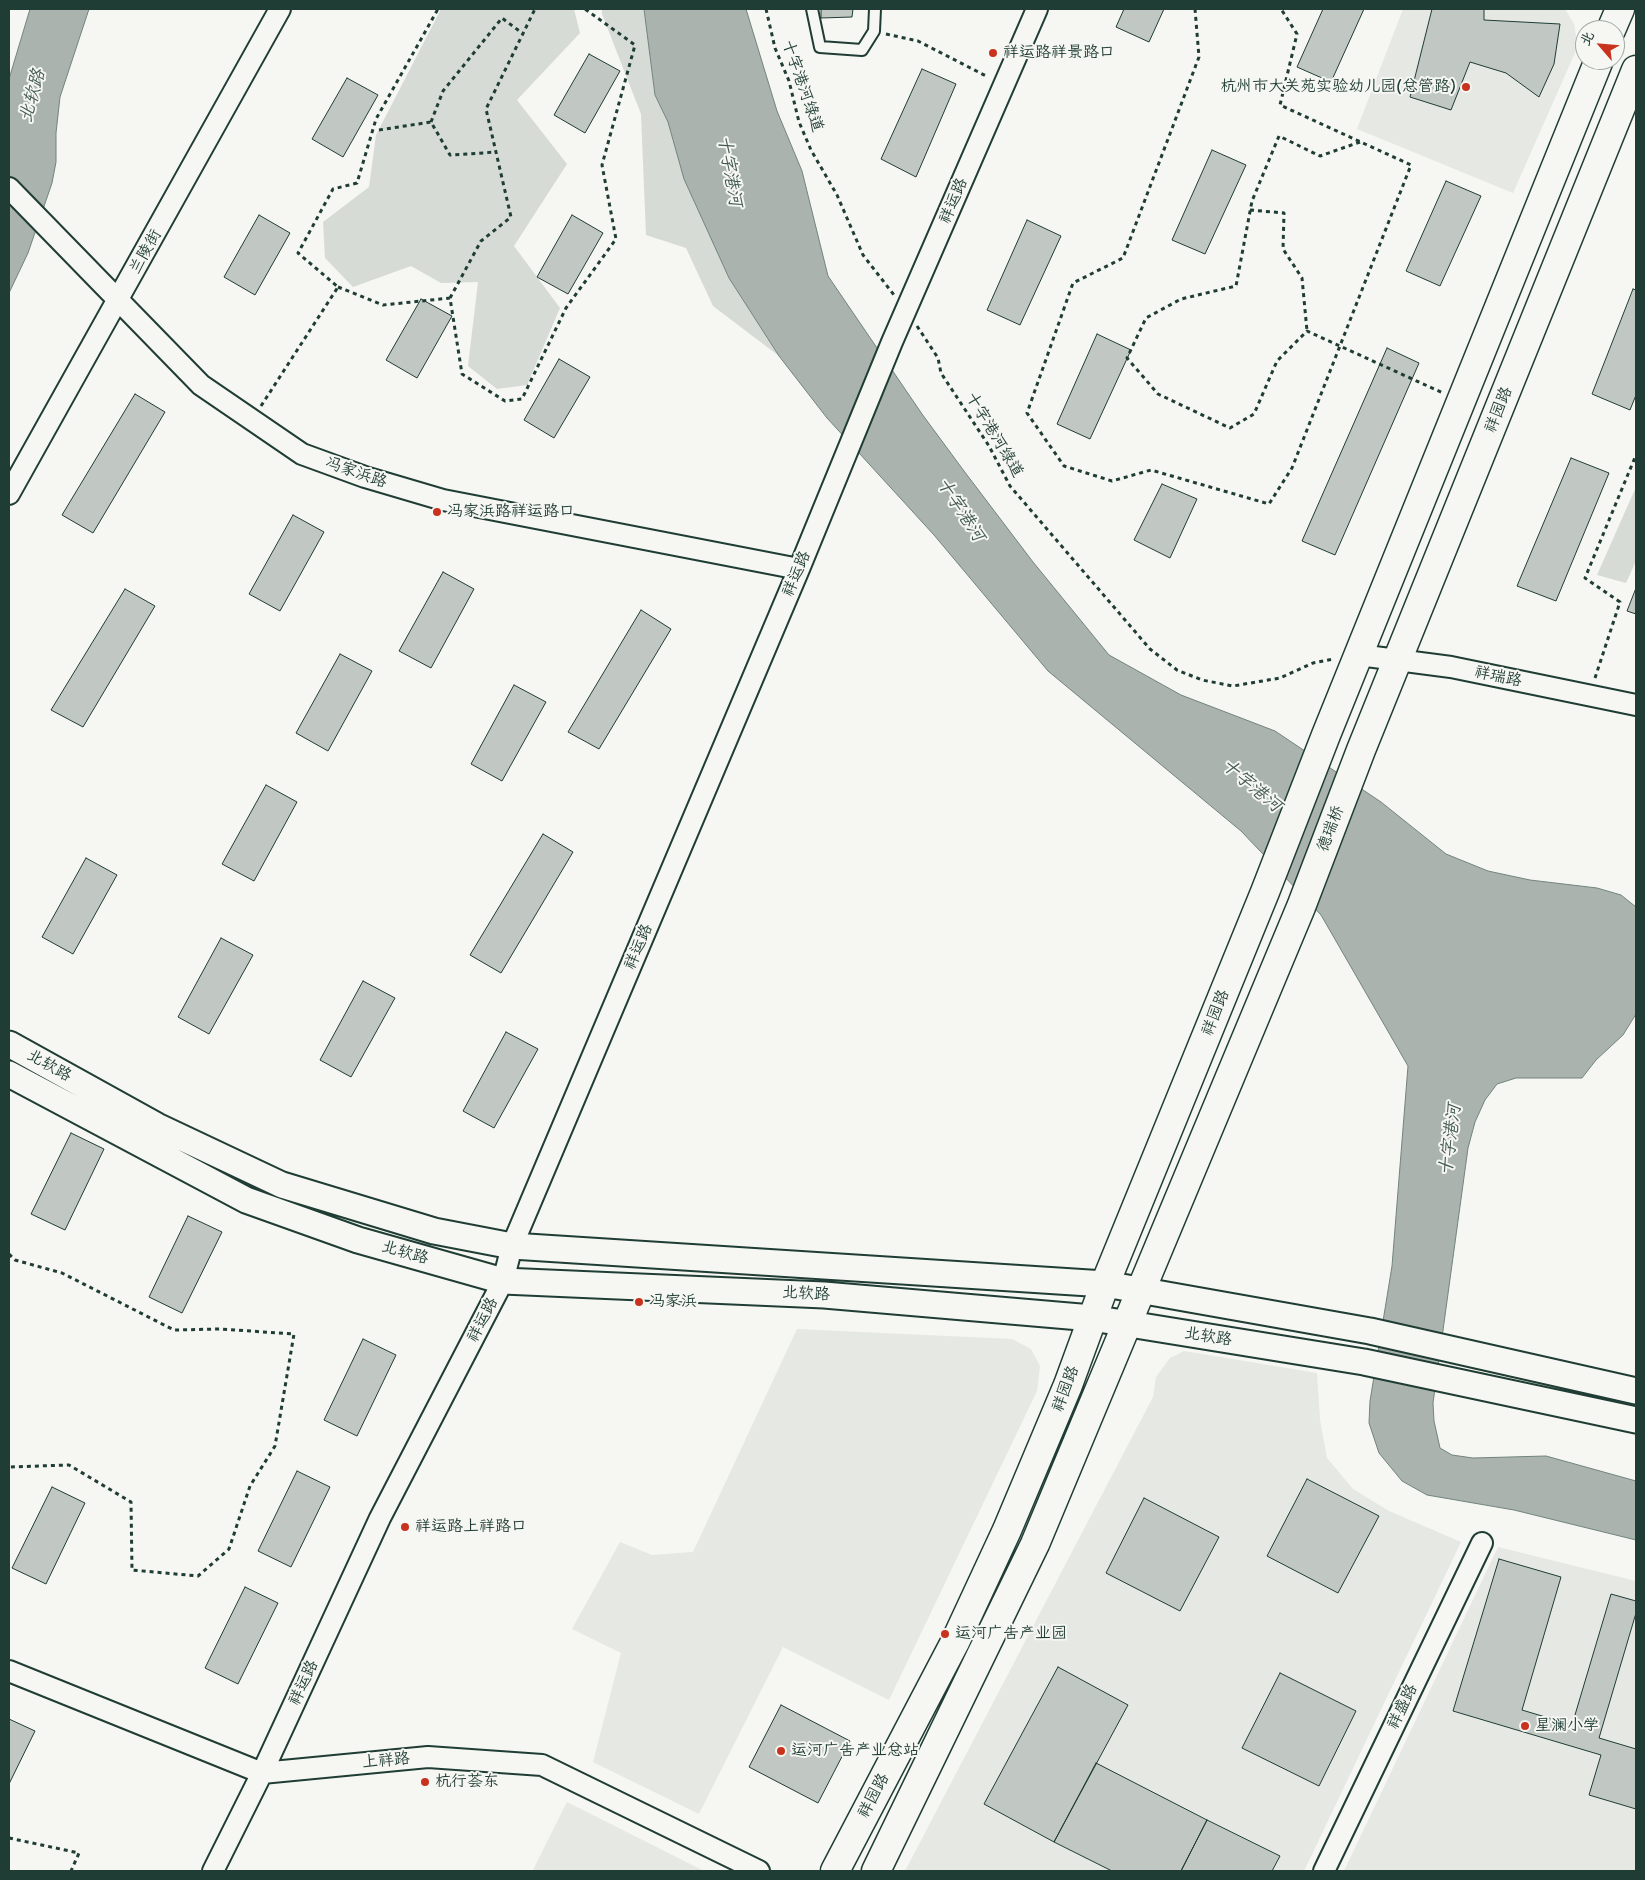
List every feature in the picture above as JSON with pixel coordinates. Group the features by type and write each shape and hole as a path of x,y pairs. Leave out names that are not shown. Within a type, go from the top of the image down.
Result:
{"main road":[{"path":"1360,654 1595,70"},
{"name":"祥园路","path":"1362,750 1636,70"},
{"name":"祥园路","path":"835,1871 955,1642 991,1564 1068,1385 1105,1284 1360,654"},
{"name":"德瑞桥","path":"1301,907 1362,750"},
{"name":"祥园路","path":"876,1871 1035,1544 1301,907"}],"street":[{"name":"兰陵街","path":"9,494 119,301 280,9"},
{"name":"祥运路","path":"213,1871 262,1773 380,1518 504,1281 512,1246 799,569 892,342 1037,9"},
{"name":"冯家浜路","path":"9,188 201,385 251,421 302,454 365,477 443,500 799,569"},
{"name":"祥瑞路","path":"1360,654 1451,667 1636,705"},
{"name":"北软路","path":"9,1044 157,1126 282,1185 434,1231 512,1246 1105,1284 1370,1331 1636,1391"},
{"name":"北软路","path":"9,1074 246,1200 358,1240 504,1281 824,1294 1092,1318 1364,1362 1636,1420"},
{"name":"祥盛路","path":"1324,1871 1482,1543"},
{"name":"上祥路","path":"9,1671 262,1773 428,1757 542,1765 759,1871"}],"lane":[{"path":"812,9 820,47 862,50 874,31 875,9"}],"path":[{"path":"438,9 376,119 357,183 333,189 298,253 338,287 383,305 450,298"},
{"path":"534,9 486,109 511,218 481,241 450,298 462,374 505,401 522,399 566,308 616,239 602,165 635,45 585,9"},
{"name":"十字港河绿道","path":"766,9 775,48 789,81 799,122 811,150 837,194 863,255 907,310 938,358 941,373 988,446 1010,486 1150,649 1177,670 1202,680 1233,686 1280,678 1313,663 1360,654"},
{"path":"1194,9 1199,57 1123,258 1073,283 1027,413 1064,466 1112,482 1151,470 1269,504 1292,468 1411,165 1280,105 1297,34 1280,9"},
{"path":"497,152 450,155 431,122 442,91 502,18 522,33"},
{"path":"874,31 918,41 1004,85"},
{"path":"379,130 431,122"},
{"path":"1307,331 1276,361 1254,414 1230,428 1158,394 1127,358 1146,318 1181,299 1236,286 1252,201 1279,136 1320,156 1361,142"},
{"path":"1250,210 1284,213 1282,249 1302,278 1307,331"},
{"path":"251,421 338,287"},
{"path":"1307,331 1340,348 1462,401"},
{"path":"1589,696 1620,602 1585,578 1636,454"},
{"path":"9,1254 14,1260 62,1273 174,1330 220,1329 294,1334 275,1446 250,1486 229,1549 198,1576 132,1570 131,1502 69,1465 9,1467"},
{"path":"9,1838 79,1853 71,1871"}],"shaded area":[{"path":"441,9 574,9 580,33 517,100 567,164 514,246 560,308 527,385 497,389 468,366 478,282 441,283 411,266 353,287 325,258 323,222 369,187 376,135"},
{"path":"602,9 644,9 655,95 668,122 684,179 729,278 779,356 713,306 686,248 646,235 641,114 602,14"},
{"name":"杭州市大关苑实验幼儿园(总管路)","path":"1403,9 1565,9 1574,24 1575,53 1513,193 1357,129"},
{"path":"1636,487 1636,561 1626,583 1597,575"},
{"path":"797,1329 1012,1339 1031,1349 1040,1366 1037,1391 889,1700 783,1647 699,1814 593,1762 621,1653 572,1629 620,1542 652,1555 693,1552"},
{"path":"1184,1351 1317,1373 1320,1420 1327,1458 1353,1489 1389,1511 1461,1542 1304,1871 905,1871 1153,1397 1156,1377 1170,1358"},
{"name":"星澜小学","path":"1498,1547 1636,1581 1636,1871 1344,1871"},
{"path":"567,1802 704,1871 533,1870"}],"water":[{"path":"30,9 89,9 60,97 56,133 56,162 52,183 28,253 9,293 9,79"},
{"name":"十字港河","path":"644,9 746,9 777,111 802,171 828,276 922,414 964,471 1033,562 1109,655 1181,695 1275,731 1381,802 1446,854 1488,871 1530,880 1597,888 1621,895 1636,907 1636,1014 1623,1035 1596,1060 1582,1078 1516,1078 1497,1084 1485,1100 1475,1122 1468,1148 1433,1403 1434,1421 1440,1448 1452,1455 1473,1458 1546,1456 1636,1481 1636,1540 1514,1510 1427,1495 1402,1481 1379,1453 1369,1423 1370,1401 1392,1266 1408,1066 1321,915 1241,831 1048,671 934,535 827,418 779,356 729,278 684,179 668,122 655,95"}],"building":[{"path":"821,9 853,9 852,17 821,18"},
{"path":"1124,9 1164,9 1149,42 1116,27"},
{"path":"1323,9 1364,9 1331,82 1297,67"},
{"path":"1432,9 1484,9 1484,20 1560,24 1554,64 1539,97 1506,73 1470,62 1451,110 1410,97"},
{"path":"589,54 620,71 585,133 554,115"},
{"path":"922,69 956,84 916,177 881,159"},
{"path":"347,78 378,95 343,157 312,139"},
{"path":"1212,150 1246,165 1205,254 1172,240"},
{"path":"1446,181 1481,196 1440,286 1406,271"},
{"path":"259,215 290,233 255,295 224,277"},
{"path":"572,215 603,233 568,294 537,277"},
{"path":"1027,220 1061,236 1020,325 987,310"},
{"path":"1633,289 1636,290 1636,395 1630,410 1592,394"},
{"path":"421,299 452,316 417,378 386,360"},
{"path":"1097,334 1131,350 1090,439 1057,424"},
{"path":"1387,348 1419,363 1335,555 1302,541"},
{"path":"559,359 590,377 554,438 524,420"},
{"path":"135,394 165,412 93,533 62,515"},
{"path":"1571,458 1609,473 1556,601 1517,586"},
{"path":"1162,484 1197,499 1170,558 1134,540"},
{"path":"293,515 324,532 280,611 249,594"},
{"path":"443,572 474,589 431,668 399,651"},
{"path":"1636,588 1636,614 1627,611"},
{"path":"125,589 155,606 83,727 51,710"},
{"path":"641,610 671,629 599,749 568,732"},
{"path":"340,654 372,671 328,751 296,733"},
{"path":"514,685 546,702 502,781 471,764"},
{"path":"266,785 297,802 254,881 222,864"},
{"path":"543,834 573,852 501,973 470,955"},
{"path":"86,858 117,875 73,954 42,937"},
{"path":"221,938 253,955 209,1034 178,1017"},
{"path":"363,981 395,998 351,1077 320,1060"},
{"path":"506,1032 538,1049 494,1128 463,1111"},
{"path":"71,1133 104,1149 65,1230 31,1214"},
{"path":"188,1216 222,1232 182,1313 149,1297"},
{"path":"363,1339 396,1355 357,1436 324,1420"},
{"path":"297,1471 330,1487 291,1567 258,1551"},
{"path":"1307,1479 1379,1516 1338,1593 1267,1556"},
{"path":"52,1487 85,1503 46,1584 12,1568"},
{"path":"1144,1498 1219,1537 1180,1611 1106,1573"},
{"path":"1499,1559 1561,1577 1522,1710 1572,1725 1611,1594 1636,1601 1636,1613 1599,1738 1636,1749 1636,1809 1589,1795 1601,1755 1453,1711"},
{"path":"245,1587 278,1603 238,1684 205,1668"},
{"path":"1058,1667 1128,1705 1054,1842 984,1804"},
{"path":"1280,1673 1356,1711 1319,1786 1242,1748"},
{"path":"781,1705 850,1741 818,1803 749,1767"},
{"path":"9,1719 35,1731 9,1784"},
{"path":"1096,1763 1207,1820 1181,1871 1112,1871 1054,1842"},
{"path":"1207,1820 1280,1856 1272,1871 1181,1871"}],"place":[{"name":"祥运路祥景路口","path":"993,53"},
{"name":"杭州市大关苑实验幼儿园(总管路)","path":"1466,87"},
{"name":"冯家浜路祥运路口","path":"437,512"},
{"name":"冯家浜","path":"639,1302"},
{"name":"祥运路上祥路口","path":"405,1527"},
{"name":"运河广告产业园","path":"945,1634"},
{"name":"星澜小学","path":"1525,1726"},
{"name":"运河广告产业总站","path":"781,1751"},
{"name":"杭行荟东","path":"425,1782"}]}
